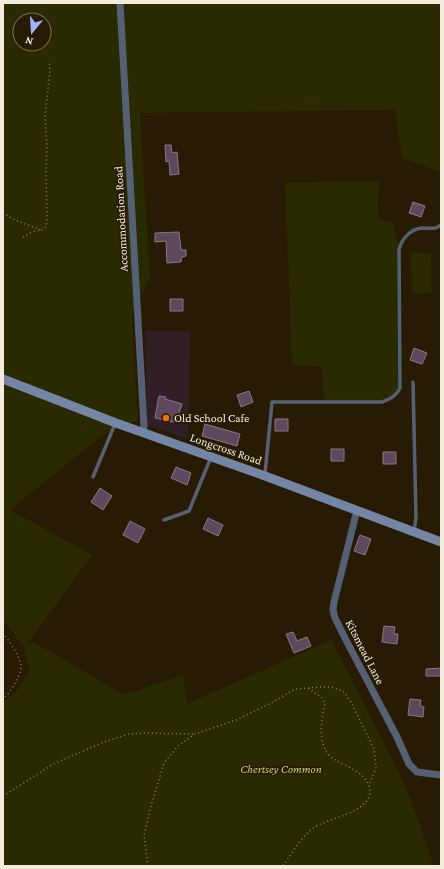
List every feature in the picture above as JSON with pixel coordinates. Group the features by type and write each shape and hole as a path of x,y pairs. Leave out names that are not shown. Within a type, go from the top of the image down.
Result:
{"main road":[{"name":"Longcross Road","path":"3,379 116,423 265,476 441,542"}],"street":[{"name":"Accommodation Road","path":"120,3 144,418 143,433"},
{"name":"Kitsmead Lane","path":"357,510 334,602 336,618 397,737 409,764 417,772 441,775"}],"lane":[{"path":"265,476 272,402 382,402 391,399 397,394 400,388 399,249 401,242 410,232 421,228 434,229 441,225"},
{"path":"412,382 416,518 414,531"},
{"path":"93,477 116,423"},
{"path":"164,520 189,511 211,457"}],"path":[{"path":"23,237 32,232 44,229 46,226 47,147 45,116 50,70 49,61"},
{"path":"3,213 15,220 41,230"},
{"path":"3,633 18,657 21,667 13,688 3,699"},
{"path":"279,866 284,865 312,829 326,821 354,812 362,806 370,791 360,773 336,760 326,752 322,743 325,703 322,698 306,687"},
{"path":"148,866 144,835 151,806 164,763 178,746 195,734 236,720 273,702 295,689 306,687 331,687 343,691 350,700 374,749 376,768 368,785"},
{"path":"3,796 55,763 104,742 129,734 195,734"}],"shaded area":[{"path":"145,331 190,331 188,439 147,425"}],"green space":[{"name":"Chertsey Common","path":"3,3 441,3 441,172 402,158 395,110 140,113 150,278 132,313 138,420 105,433 10,510 92,555 26,646 31,642 49,651 124,695 183,675 187,704 331,640 396,766 411,800 434,866 3,866 3,702 15,693 30,671 24,648 3,619"},
{"path":"379,181 378,219 393,223 399,249 400,388 397,394 382,402 324,402 322,367 292,365 285,183"},
{"path":"411,253 431,253 432,293 412,294"}],"building":[{"path":"165,145 171,145 172,153 177,152 179,174 170,175 169,161 166,162"},
{"path":"413,202 425,206 421,217 409,213"},
{"path":"179,232 181,250 186,250 186,256 182,257 181,262 167,263 166,241 155,242 155,233"},
{"path":"170,299 183,299 183,311 170,311"},
{"path":"414,348 427,353 422,364 410,360"},
{"path":"249,391 253,402 241,407 237,395"},
{"path":"159,396 166,397 165,399 182,404 177,419 174,420 174,422 155,418"},
{"path":"275,419 288,419 288,431 275,431"},
{"path":"205,424 240,434 237,446 202,436"},
{"path":"331,449 344,449 344,461 331,461"},
{"path":"383,452 396,452 396,464 383,464"},
{"path":"176,467 191,473 187,485 171,478"},
{"path":"100,488 112,496 103,510 91,502"},
{"path":"208,518 223,525 218,536 203,529"},
{"path":"130,521 145,529 138,543 123,535"},
{"path":"360,535 371,539 365,555 354,551"},
{"path":"384,626 395,627 394,634 398,634 397,644 382,642"},
{"path":"293,632 297,641 307,637 311,646 294,653 286,634"},
{"path":"441,668 441,676 426,676 426,669"},
{"path":"410,699 421,700 420,706 424,707 423,717 408,715"}],"place":[{"name":"Old School Cafe","path":"166,418"}]}
